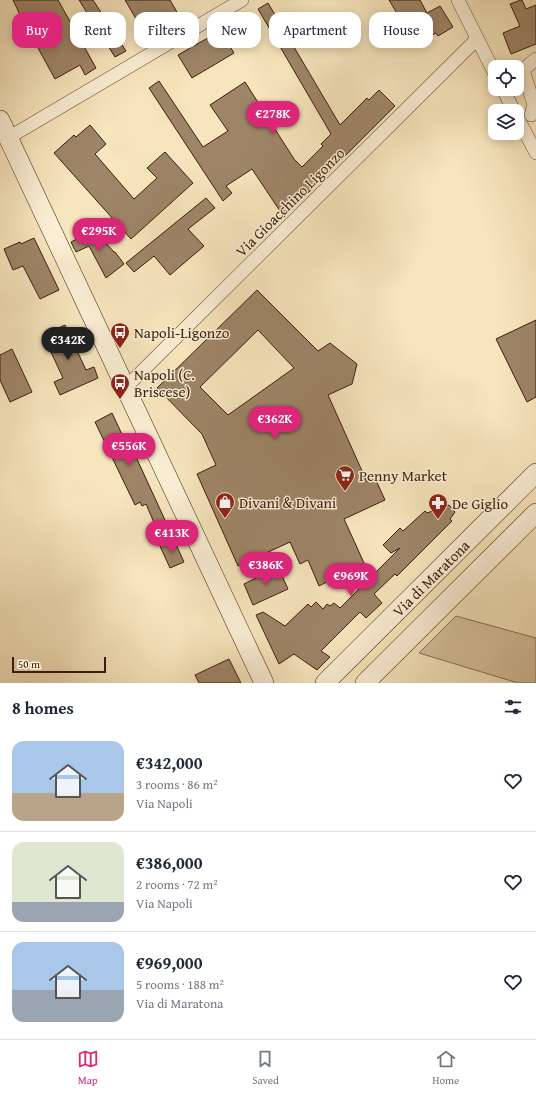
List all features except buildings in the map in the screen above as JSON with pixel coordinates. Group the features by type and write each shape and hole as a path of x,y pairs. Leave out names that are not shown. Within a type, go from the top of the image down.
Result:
{"main road":[{"path":"0,120 264,683"},
{"name":"Via di Maratona","path":"325,683 536,473"},
{"name":"Via di Maratona","path":"365,683 536,513"}],"street":[{"path":"8,138 242,0"},
{"path":"458,0 488,60"},
{"name":"Via Gioacchino Ligonzo","path":"125,388 477,39"},
{"path":"524,68 536,59"},
{"path":"524,80 534,104 534,114 524,120"},
{"path":"524,130 536,153"}],"shaded area":[{"path":"456,616 536,638 536,683 518,683 419,653"}],"place":[{"name":"Napoli-Ligonzo","path":"120,349"},
{"name":"Napoli (C. Briscese)","path":"120,400"},
{"name":"Penny Market","path":"345,492"},
{"name":"Divani & Divani","path":"225,519"},
{"name":"De Giglio","path":"438,520"}]}
